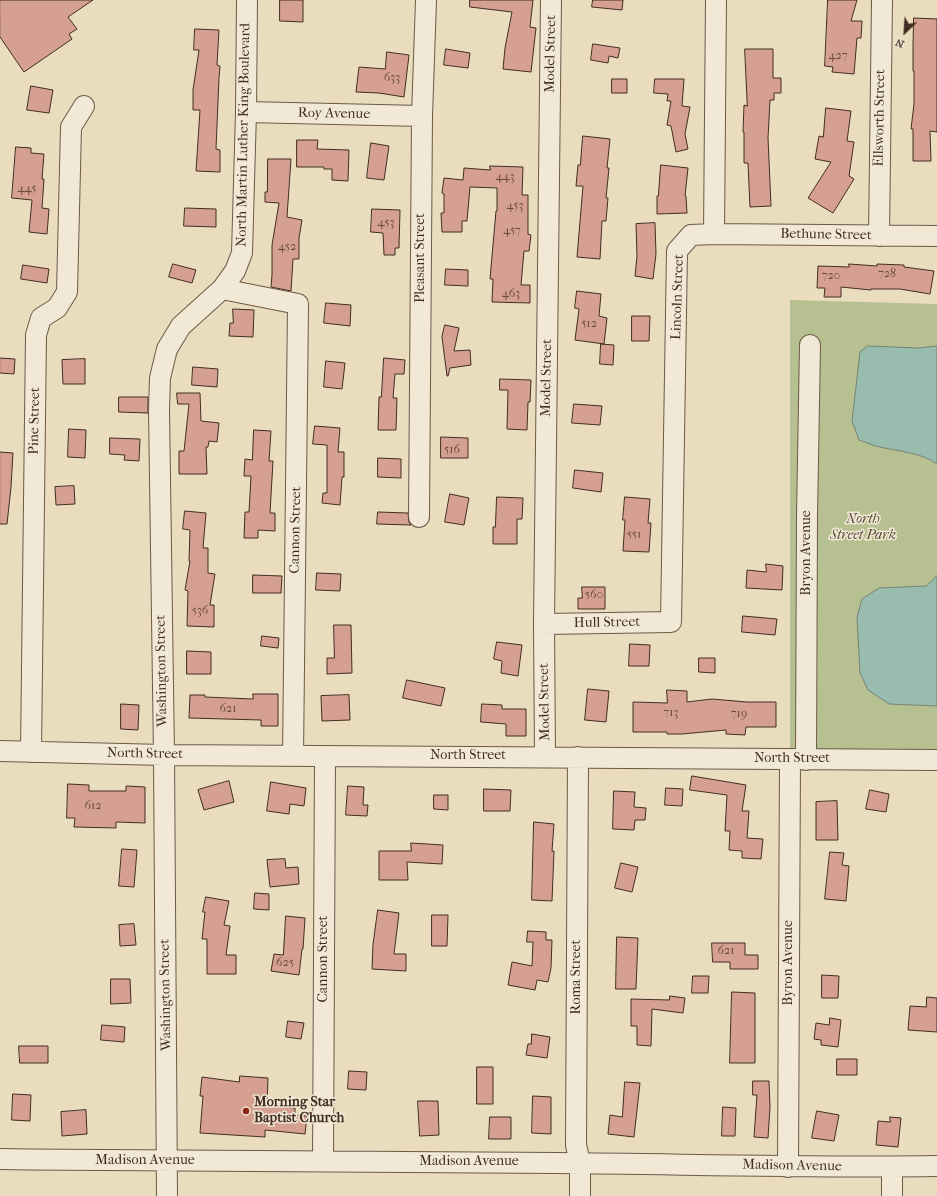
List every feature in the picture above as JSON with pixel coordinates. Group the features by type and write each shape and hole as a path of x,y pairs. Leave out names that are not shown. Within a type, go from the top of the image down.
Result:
{"street":[{"name":"North Martin Luther King Boulevard","path":"222,289 235,271 242,252 246,112 247,0"},
{"name":"Pleasant Street","path":"419,517 422,116 426,0"},
{"name":"Model Street","path":"545,756 544,624 551,0"},
{"path":"714,234 716,0"},
{"name":"Ellsworth Street","path":"879,236 882,0"},
{"name":"Pine Street","path":"31,752 36,335 41,318 57,308 67,292 71,127 84,106"},
{"name":"Roy Avenue","path":"246,112 422,116"},
{"name":"Bethune Street","path":"714,234 937,236"},
{"name":"Lincoln Street","path":"671,622 678,251 691,235 714,234"},
{"name":"Cannon Street","path":"222,289 298,304 293,756"},
{"name":"Washington Street","path":"167,1196 164,755 158,410 160,378 167,349 182,326 222,289"},
{"name":"Bryon Avenue","path":"798,760 807,517 810,345"},
{"name":"Hull Street","path":"544,624 671,622"},
{"name":"North Street","path":"0,751 164,755 545,756 798,760 937,760"},
{"name":"Cannon Street","path":"323,1161 325,756"},
{"name":"Roma Street","path":"578,757 576,1145 580,1163 580,1196"},
{"name":"Byron Avenue","path":"788,1167 798,760"},
{"name":"Madison Avenue","path":"0,1160 580,1163 788,1167 937,1166"},
{"path":"892,1167 892,1196"}],"green space":[{"name":"North Street Park","path":"790,300 937,304 937,760 790,753"}],"shaded area":[{"path":"868,346 918,348 937,346 937,464 925,457 877,446 859,440 852,421 860,352"},
{"path":"937,576 937,706 889,704 868,690 860,673 857,617 862,599 879,588 926,586"}],"building":[{"path":"0,0 93,0 68,17 77,29 69,34 72,39 24,72 0,37"},
{"path":"280,0 303,0 303,22 280,21"},
{"path":"470,0 533,0 530,27 536,28 531,72 503,69 505,48 512,12 470,7"},
{"path":"593,0 623,0 622,10 592,7"},
{"path":"828,0 857,0 851,21 862,21 861,38 857,38 854,74 832,72 833,67 825,66"},
{"path":"914,18 937,19 937,132 930,131 931,161 913,161 913,129 911,129 914,104"},
{"path":"195,29 219,30 217,65 220,66 216,149 220,150 220,172 196,171 200,110 193,110 193,90 199,50 194,50"},
{"path":"593,44 620,48 618,58 609,56 608,63 591,60"},
{"path":"446,49 470,53 468,68 444,65"},
{"path":"745,49 773,49 773,78 781,78 781,93 774,93 774,100 770,100 768,138 771,206 750,207 748,163 744,163 743,132 744,105 747,106"},
{"path":"387,52 409,55 404,97 379,93 356,92 359,67 385,69"},
{"path":"612,79 627,79 627,93 612,93"},
{"path":"655,79 684,79 682,106 690,107 685,134 688,149 676,152 671,126 667,125 671,101 667,101 668,94 654,93"},
{"path":"31,86 53,90 49,113 27,110"},
{"path":"826,108 851,111 847,141 854,142 849,176 854,179 833,213 808,198 831,162 815,159 819,136 823,137"},
{"path":"583,136 610,139 607,168 609,168 606,198 608,198 606,221 602,221 600,259 577,257 583,186 576,186"},
{"path":"297,140 318,140 317,149 349,150 348,181 332,180 332,169 324,169 324,167 297,167"},
{"path":"371,143 389,146 384,180 367,178"},
{"path":"16,147 31,148 31,153 44,154 42,208 49,209 47,234 29,232 32,200 12,198"},
{"path":"268,159 291,159 287,217 302,220 299,238 299,259 293,259 291,291 271,287 272,245 279,203 265,202 265,192 267,192"},
{"path":"661,165 688,168 685,196 687,213 657,214 657,196"},
{"path":"490,166 523,167 522,195 528,195 528,234 531,235 529,251 524,251 521,285 530,285 530,303 492,302 493,279 490,279 497,211 497,188 470,187 467,221 462,221 462,232 442,232 441,213 444,213 444,194 442,193 444,178 463,180 464,168 490,170"},
{"path":"185,208 216,209 216,227 184,226"},
{"path":"372,209 400,210 399,248 395,248 395,255 384,255 383,233 371,232"},
{"path":"655,223 656,254 653,279 635,276 637,256 636,224"},
{"path":"173,264 196,270 192,283 169,277"},
{"path":"849,264 877,266 877,264 904,265 904,267 934,271 930,294 900,289 871,290 841,287 841,297 824,297 825,288 817,288 818,266 849,267"},
{"path":"23,265 49,269 47,283 21,279"},
{"path":"446,269 468,270 468,286 445,285"},
{"path":"577,291 601,294 599,316 607,318 604,344 575,340 579,309 575,308"},
{"path":"326,303 351,305 350,326 324,323"},
{"path":"233,309 254,310 253,337 229,336 230,323 233,323"},
{"path":"632,316 650,316 649,341 632,341"},
{"path":"445,325 459,328 454,351 470,350 471,365 450,368 448,376 442,337"},
{"path":"601,344 614,345 613,365 600,364"},
{"path":"0,358 15,359 14,374 0,373"},
{"path":"384,358 405,360 404,374 395,374 393,398 397,398 396,430 378,430 379,397 381,397"},
{"path":"85,359 85,384 63,384 62,360"},
{"path":"326,361 345,363 342,389 324,387"},
{"path":"193,367 218,369 217,387 192,385"},
{"path":"500,379 531,380 530,402 528,402 527,430 507,429 508,390 500,390"},
{"path":"177,393 200,393 201,421 219,423 217,442 209,441 208,447 206,447 207,474 179,474 179,451 184,451 189,404 178,404"},
{"path":"119,397 148,397 148,413 119,412"},
{"path":"574,404 602,406 600,425 572,423"},
{"path":"315,426 340,428 338,452 344,452 344,477 342,477 340,505 322,503 323,493 327,493 327,445 313,444"},
{"path":"69,429 86,430 85,458 68,457"},
{"path":"254,430 271,431 269,461 273,461 270,513 275,513 275,531 258,530 258,538 244,538 245,512 249,512 251,476 244,476 245,459 252,460"},
{"path":"441,437 468,438 468,458 441,458"},
{"path":"110,438 140,439 139,461 124,460 125,455 110,454"},
{"path":"0,452 13,453 7,524 0,524"},
{"path":"378,458 401,459 401,478 378,477"},
{"path":"575,470 603,473 601,492 573,488"},
{"path":"74,486 75,504 56,505 55,487"},
{"path":"450,494 469,498 464,525 445,522"},
{"path":"497,497 523,498 522,519 517,519 517,544 493,544 493,527 495,527"},
{"path":"625,497 650,499 648,523 651,523 649,552 623,551"},
{"path":"185,511 206,513 203,548 208,548 208,573 215,574 210,605 214,605 214,627 187,626 188,591 185,590 190,561 190,530 183,529"},
{"path":"378,512 408,513 409,522 411,525 377,524"},
{"path":"766,564 783,566 782,590 746,588 747,570 766,572"},
{"path":"317,573 341,574 340,591 316,590"},
{"path":"253,575 282,576 281,593 253,593"},
{"path":"582,587 605,587 605,609 578,609 578,598 582,598"},
{"path":"743,616 777,619 775,635 742,632"},
{"path":"334,625 351,625 352,673 327,674 327,658 334,658"},
{"path":"262,636 279,638 278,648 261,646"},
{"path":"497,642 522,645 518,676 501,673 502,661 494,659"},
{"path":"630,644 650,645 649,666 629,666"},
{"path":"187,651 211,652 211,674 187,674"},
{"path":"699,658 715,658 715,673 699,672"},
{"path":"407,680 445,688 441,706 403,698"},
{"path":"588,689 609,691 606,722 585,720"},
{"path":"667,690 687,691 687,702 712,699 747,702 776,702 776,727 746,727 745,735 726,734 726,730 682,734 667,734 667,732 633,732 633,702 667,703"},
{"path":"253,694 278,694 278,726 261,726 261,720 189,718 190,695 253,699"},
{"path":"349,695 350,720 322,721 321,696"},
{"path":"121,704 139,705 138,730 121,729"},
{"path":"482,704 502,705 502,709 526,709 526,736 506,736 506,724 481,722"},
{"path":"692,776 746,785 742,811 749,811 747,838 763,839 761,859 742,858 742,851 729,850 730,831 725,831 727,795 690,790"},
{"path":"229,781 234,802 204,810 198,790"},
{"path":"271,782 306,788 304,806 290,804 289,814 267,811"},
{"path":"68,784 89,785 89,791 126,791 126,786 145,787 145,823 116,822 116,828 74,827 75,818 67,818"},
{"path":"348,786 364,787 363,805 368,805 367,816 346,815"},
{"path":"666,788 683,789 682,806 665,805"},
{"path":"484,789 511,790 510,811 484,811"},
{"path":"870,790 889,794 886,812 866,809"},
{"path":"614,791 635,792 634,807 646,808 645,820 635,820 634,830 613,829"},
{"path":"434,795 448,795 448,810 434,809"},
{"path":"837,801 838,840 816,840 816,802"},
{"path":"534,822 554,824 552,851 554,851 552,901 532,900"},
{"path":"411,843 443,845 442,864 407,862 408,880 379,880 379,851 411,851"},
{"path":"122,849 137,850 134,887 119,886"},
{"path":"830,852 844,853 842,865 849,866 846,901 825,899"},
{"path":"285,859 286,868 298,867 299,884 270,887 267,860"},
{"path":"621,863 638,867 632,892 615,888"},
{"path":"255,893 269,894 269,910 254,909"},
{"path":"206,897 229,901 224,925 230,926 226,955 236,955 236,974 207,974 207,939 202,939 205,912 203,912"},
{"path":"378,910 399,913 394,954 406,954 406,971 372,969 373,945"},
{"path":"432,915 448,915 447,946 432,946"},
{"path":"286,916 305,918 303,949 299,975 271,971 274,954 283,955"},
{"path":"134,924 136,945 120,946 119,925"},
{"path":"528,931 546,932 546,940 552,940 551,968 548,982 537,980 535,990 508,985 512,962 532,966 533,942 527,942"},
{"path":"617,937 638,938 636,989 616,989"},
{"path":"712,943 745,943 745,955 758,955 758,969 730,969 730,962 713,962"},
{"path":"822,975 839,976 838,998 822,998"},
{"path":"693,976 709,976 708,993 692,993"},
{"path":"111,979 130,979 131,1003 111,1004"},
{"path":"732,992 755,993 755,1063 730,1063"},
{"path":"670,996 685,998 683,1013 652,1009 651,1046 637,1045 637,1026 631,1026 631,999 669,1000"},
{"path":"927,997 937,998 937,1032 908,1030 910,1006 926,1007"},
{"path":"830,1018 841,1020 838,1047 821,1045 821,1040 814,1039 816,1023 829,1025"},
{"path":"288,1021 304,1023 301,1039 286,1037"},
{"path":"102,1025 125,1027 124,1042 101,1040"},
{"path":"532,1034 550,1037 547,1058 526,1055 528,1044 531,1044"},
{"path":"19,1046 48,1046 48,1063 20,1063"},
{"path":"837,1059 857,1059 857,1075 837,1075"},
{"path":"477,1067 493,1067 493,1104 477,1104"},
{"path":"349,1071 367,1072 366,1090 348,1089"},
{"path":"240,1076 268,1078 267,1105 295,1108 295,1115 307,1116 305,1134 265,1130 265,1137 200,1133 203,1096 200,1096 202,1077 239,1082"},
{"path":"753,1081 769,1081 770,1107 768,1138 754,1137 757,1095 753,1095"},
{"path":"625,1082 640,1083 634,1137 608,1134 610,1115 622,1117"},
{"path":"13,1094 31,1095 30,1121 12,1120"},
{"path":"533,1096 551,1097 551,1134 532,1133"},
{"path":"418,1101 438,1101 439,1135 420,1136"},
{"path":"723,1107 736,1108 735,1136 722,1136"},
{"path":"86,1110 87,1134 62,1136 61,1112"},
{"path":"817,1111 839,1115 834,1141 812,1138"},
{"path":"490,1117 511,1117 511,1139 489,1139"},
{"path":"890,1117 901,1118 898,1147 876,1145 878,1121 890,1122"}],"place":[{"name":"Morning Star Baptist Church","path":"246,1111"}]}
